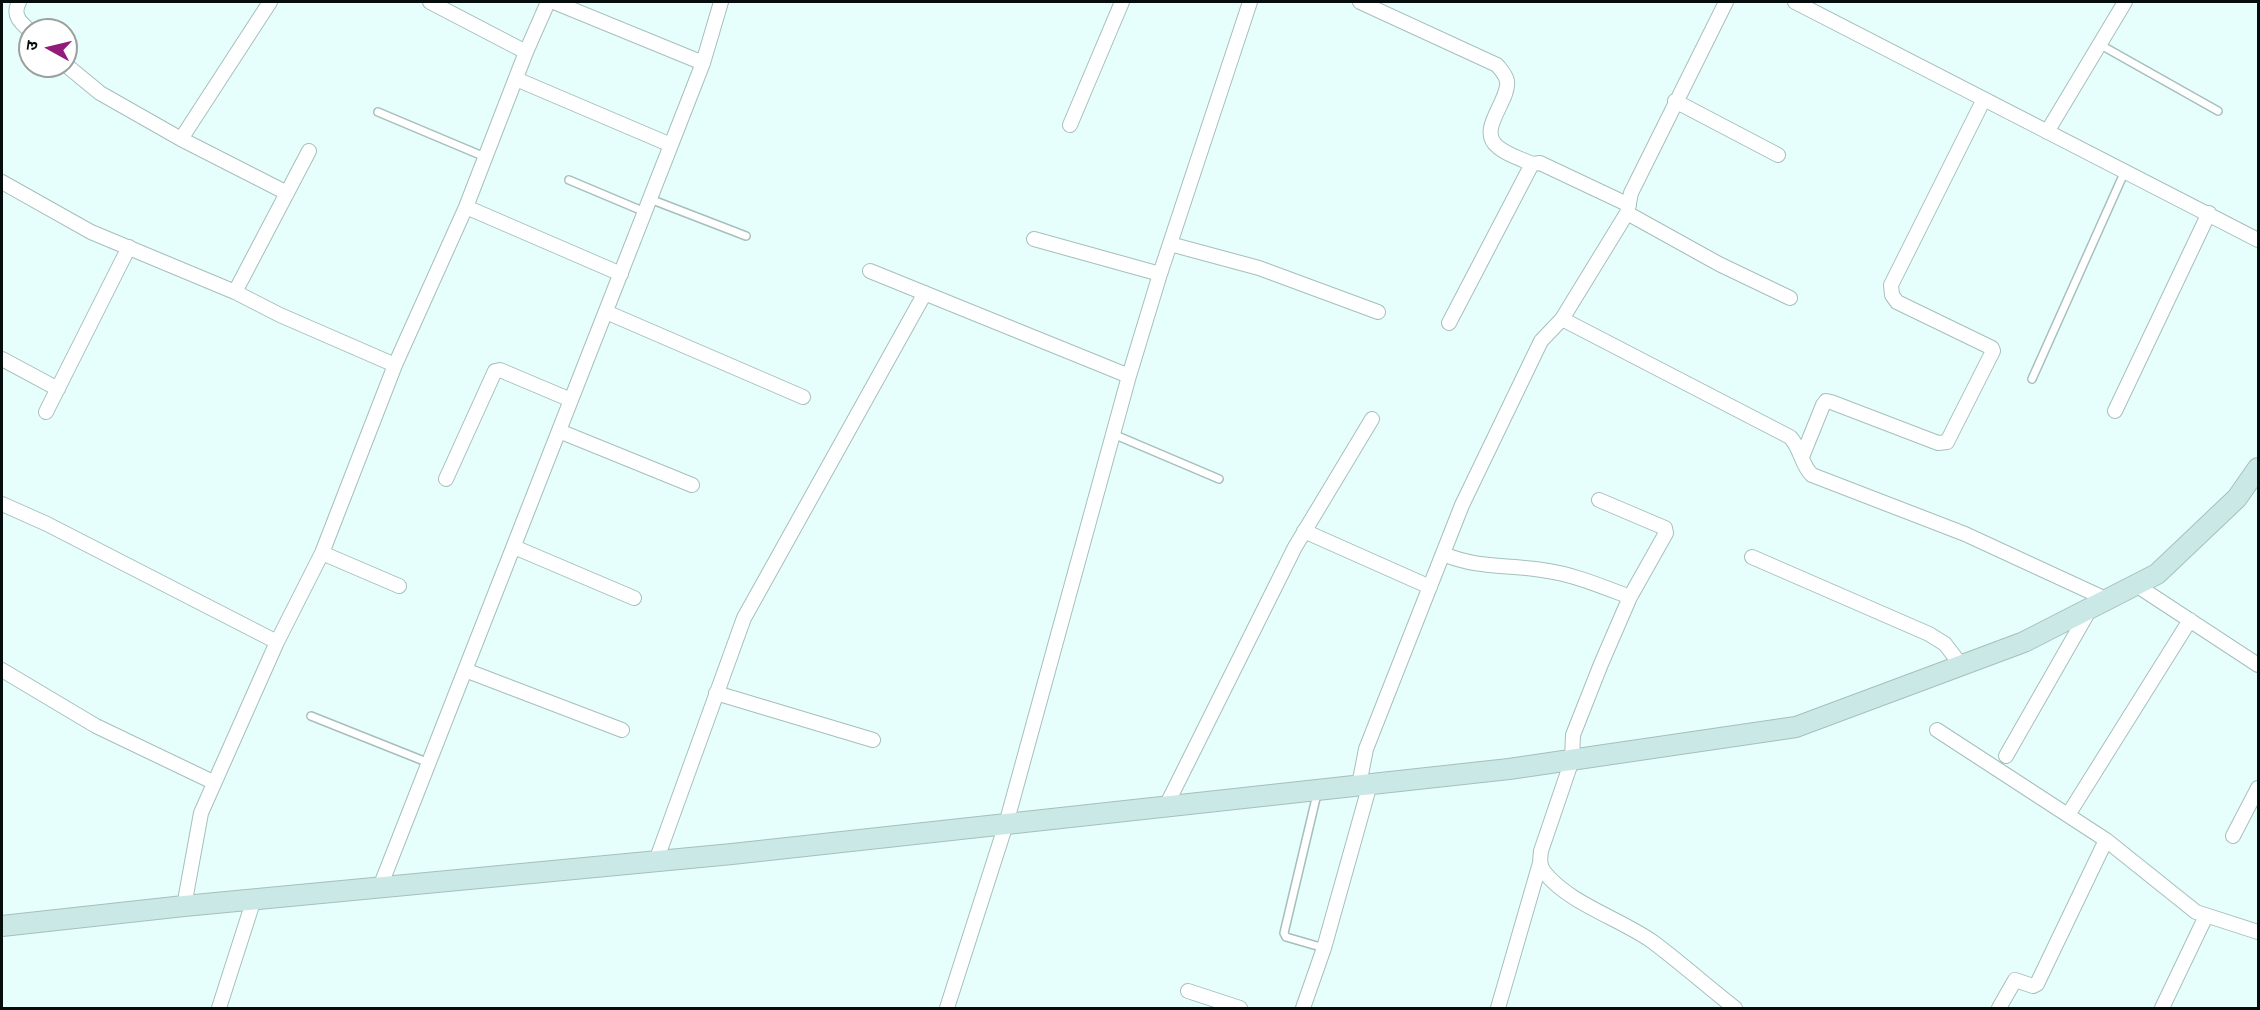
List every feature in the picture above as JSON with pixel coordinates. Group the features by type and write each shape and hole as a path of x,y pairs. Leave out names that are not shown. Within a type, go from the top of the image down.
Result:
{"street":[{"path":"18,19 16,14 19,2"},
{"path":"181,139 270,2"},
{"path":"430,2 526,52"},
{"path":"184,906 201,813 213,782 277,642 322,553 395,365 466,207 526,52 548,2"},
{"path":"554,2 703,63"},
{"path":"380,887 703,63 721,2"},
{"path":"1070,125 1122,2"},
{"path":"947,1008 1006,824 1129,376 1160,274 1250,2"},
{"path":"1360,2 1497,64 1507,78 1508,92 1492,122 1492,139 1497,147 1532,164 1540,163 1628,209 1719,264 1790,298"},
{"path":"1303,1008 1324,948 1365,785 1366,748 1462,505 1541,341 1562,319 1628,209 1631,194 1675,101 1726,2"},
{"path":"1795,2 2259,240"},
{"path":"2047,132 2125,2"},
{"path":"78,75 100,93 181,139 287,193"},
{"path":"516,79 671,145"},
{"path":"1802,457 1826,401 1938,443 1947,442 1993,351 1992,348 1897,302 1891,285 1984,99"},
{"path":"1675,101 1778,155"},
{"path":"235,292 309,151"},
{"path":"1449,323 1532,164"},
{"path":"2,182 91,232 235,292 280,315 395,365"},
{"path":"466,207 621,274"},
{"path":"2115,411 2209,213"},
{"path":"1034,238 1160,274"},
{"path":"1170,244 1259,268 1378,312"},
{"path":"46,412 129,247"},
{"path":"870,271 1129,376"},
{"path":"656,861 744,618 925,293"},
{"path":"606,312 803,397"},
{"path":"1562,319 1790,437 1797,444 1807,470 1812,475 1965,534 2108,600"},
{"path":"2,359 58,389"},
{"path":"446,479 495,371 500,370 571,400"},
{"path":"1166,806 1304,531 1372,419"},
{"path":"559,431 692,485"},
{"path":"2,926 254,899 656,861 1365,785 1509,769 1796,727 2024,642 2157,574 2237,498 2259,468"},
{"path":"1498,1008 1540,863 1541,851 1572,760 1573,735 1630,597 1666,530 1599,500"},
{"path":"2,504 47,524 277,642"},
{"path":"1304,531 1430,588"},
{"path":"514,547 634,598"},
{"path":"322,553 399,586"},
{"path":"1443,554 1463,562 1484,566 1540,569 1564,574 1630,597"},
{"path":"1752,557 1929,633 1945,644 1961,666"},
{"path":"2136,585 2259,664"},
{"path":"2006,756 2090,609"},
{"path":"2068,815 2190,620"},
{"path":"2,670 96,726 213,782"},
{"path":"465,670 622,730"},
{"path":"716,693 873,740"},
{"path":"1937,730 2106,840 2190,908 2206,916 2259,932"},
{"path":"2233,836 2259,788"},
{"path":"1998,1008 2015,980 2033,986 2037,984 2106,840"},
{"path":"1540,863 1544,872 1555,883 1579,900 1651,941 1735,1008"},
{"path":"219,1008 254,899"},
{"path":"2162,1008 2206,916"},
{"path":"1188,991 1240,1008"}],"lane":[{"path":"2099,44 2218,111"},
{"path":"378,112 485,157"},
{"path":"2032,379 2124,171"},
{"path":"569,180 746,236"},
{"path":"1113,434 1219,479"},
{"path":"311,716 429,763"},
{"path":"1317,790 1284,933 1286,937 1324,948"}]}
